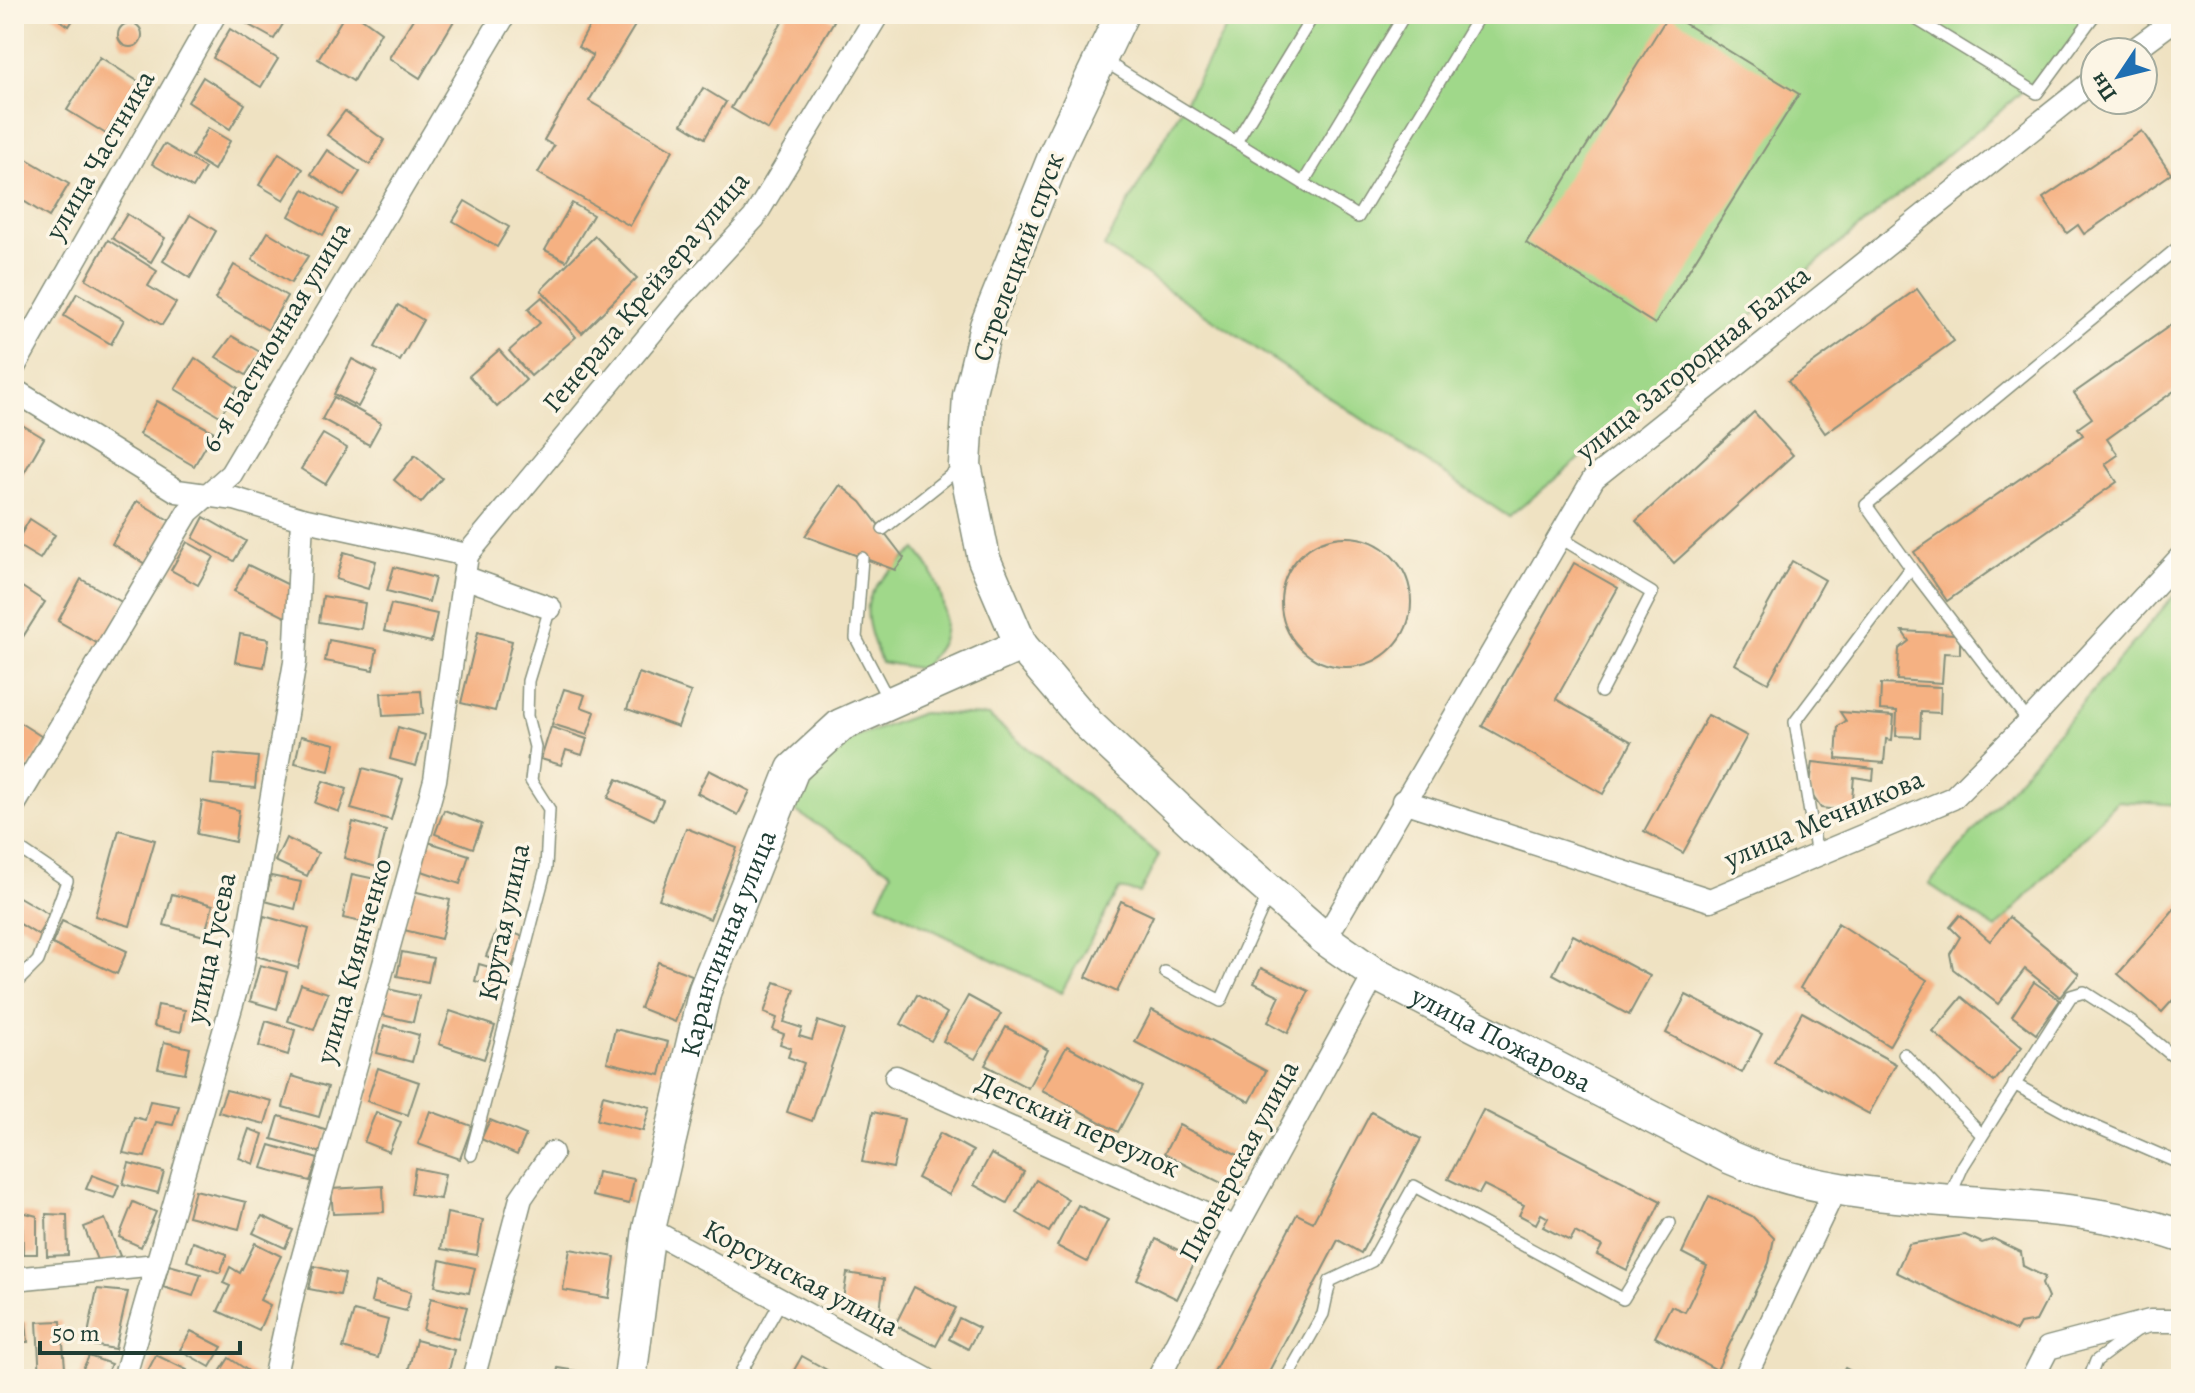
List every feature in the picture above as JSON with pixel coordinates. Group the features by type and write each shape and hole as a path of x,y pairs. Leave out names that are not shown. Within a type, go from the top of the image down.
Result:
{"main road":[{"name":"Стрелецкий спуск","path":"984,559 965,465 969,396 986,326 1056,152 1122,14"},
{"name":"улица Пожарова","path":"984,559 1021,645 1089,725 1325,939 1375,974 1771,1176 1834,1191 1949,1198 2090,1212 2134,1221 2181,1236"},
{"name":"Карантинная улица","path":"630,1379 649,1229 705,990 793,769 841,725 1021,645"}],"street":[{"name":"улица Частника","path":"14,367 215,14"},
{"name":"Генерала Крейзера улица","path":"466,566 682,296 754,218 878,14"},
{"path":"2153,36 2181,15"},
{"name":"6-я Бастионная улица","path":"14,805 188,512 231,474 500,16"},
{"name":"улица Загородная Балка","path":"1325,939 1594,478 2079,92"},
{"path":"14,390 177,491 206,493 466,566 550,608"},
{"name":"улица Гусева","path":"124,1379 242,969 295,662 302,519"},
{"name":"улица Мечникова","path":"1403,801 1710,900 1953,798 2029,722 2181,557"},
{"name":"улица Киянченко","path":"274,1379 297,1279 435,780 466,566"},
{"name":"Пионерская улица","path":"1158,1379 1236,1228 1375,974"},
{"name":"Детский переулок","path":"896,1077 1236,1228"},
{"path":"473,1379 521,1198 552,1153"},
{"path":"1744,1379 1834,1191"},
{"name":"Корсунская улица","path":"649,1229 926,1379"},
{"path":"14,1279 157,1265"},
{"path":"2032,1379 2048,1348 2150,1321 2181,1321"}],"lane":[{"path":"1236,142 1314,14"},
{"path":"1303,183 1405,14"},
{"path":"1101,59 1358,217 1480,14"},
{"path":"1908,14 2037,93 2095,14"},
{"path":"2029,722 1866,505 2181,245"},
{"path":"883,529 965,465"},
{"path":"1559,537 1652,593 1601,692"},
{"path":"862,558 856,638 890,704"},
{"path":"1817,856 1795,722 1911,568"},
{"name":"Крутая улица","path":"471,1155 546,868 549,809 531,781 535,747 527,716 528,681 550,608"},
{"path":"14,845 67,881 38,961 14,985"},
{"path":"1165,972 1221,1001 1270,891"},
{"path":"1949,1198 1982,1135 2071,996 2084,992 2134,1024 2174,1057"},
{"path":"1904,1054 1982,1135"},
{"path":"2014,1084 2080,1120 2181,1164"},
{"path":"1286,1379 1323,1314 1330,1281 1372,1261 1414,1186 1623,1299 1670,1223"},
{"path":"737,1379 781,1301"},
{"path":"2089,1379 2096,1361 2150,1321"}],"green space":[{"path":"1234,14 2105,14 2004,108 1509,517 1104,247"},
{"path":"916,549 935,579 943,602 945,626 942,641 922,669 881,662 868,623 867,609 876,586"},
{"path":"2181,587 2181,805 2117,801 1996,929 1929,884"},
{"path":"922,713 988,716 1159,855 1140,893 1119,889 1061,993 878,903 892,872 794,810 840,743"}],"building":[{"path":"51,14 77,14 69,26"},
{"path":"253,14 289,14 274,39 247,24"},
{"path":"345,14 356,14 381,32 353,81 318,59"},
{"path":"416,14 448,14 455,19 420,78 389,58"},
{"path":"596,14 642,14 589,101 673,150 630,226 538,173 554,146 544,140 593,55 578,47"},
{"path":"787,14 822,14 834,21 768,130 731,108"},
{"path":"1669,14 1799,94 1655,324 1526,243"},
{"path":"130,23 139,26 142,35 139,44 130,47 121,44 118,35 121,26"},
{"path":"230,29 278,59 261,87 213,58"},
{"path":"100,57 139,82 106,134 67,110"},
{"path":"203,77 245,104 230,129 188,102"},
{"path":"703,88 726,102 705,138 682,124"},
{"path":"345,111 384,140 370,165 327,135"},
{"path":"208,128 230,141 214,170 192,156"},
{"path":"2142,131 2171,174 2084,234 2078,225 2067,233 2043,198"},
{"path":"164,144 205,168 193,188 152,164"},
{"path":"327,150 360,172 344,196 311,174"},
{"path":"279,153 303,169 284,200 259,185"},
{"path":"25,158 69,184 49,217 14,195 14,176"},
{"path":"304,189 338,209 323,235 289,216"},
{"path":"465,201 509,227 497,247 453,221"},
{"path":"572,203 593,215 566,261 545,250"},
{"path":"127,214 165,238 151,262 112,238"},
{"path":"190,215 216,231 190,278 163,261"},
{"path":"268,232 308,256 291,283 252,259"},
{"path":"595,236 637,278 582,333 541,290"},
{"path":"108,240 157,271 148,286 176,303 162,325 86,279"},
{"path":"234,265 287,296 268,330 215,299"},
{"path":"1917,289 1954,341 1825,433 1788,381"},
{"path":"77,293 124,320 111,344 64,316"},
{"path":"542,297 576,337 531,376 509,351 540,323 528,309"},
{"path":"398,305 423,320 400,361 375,347"},
{"path":"2181,318 2181,386 2107,439 2118,455 2105,464 2117,482 1947,601 1914,552 2083,435 2078,428 2092,418 2074,393"},
{"path":"232,336 260,352 246,375 216,357"},
{"path":"499,350 526,380 497,407 469,376"},
{"path":"195,358 238,388 220,416 175,389"},
{"path":"352,359 377,372 358,407 334,394"},
{"path":"334,397 381,423 369,445 322,419"},
{"path":"157,401 214,432 194,466 139,434"},
{"path":"1754,412 1793,455 1674,563 1636,521"},
{"path":"14,420 44,438 14,490"},
{"path":"323,434 347,448 325,484 301,469"},
{"path":"415,455 442,478 421,503 394,480"},
{"path":"840,485 861,502 904,558 895,570 805,536"},
{"path":"137,501 172,522 147,565 112,544"},
{"path":"204,517 246,541 234,561 193,538"},
{"path":"30,519 55,535 40,559 15,544"},
{"path":"1346,537 1371,542 1392,556 1406,577 1411,602 1406,627 1392,648 1371,662 1346,667 1321,662 1300,648 1286,627 1281,602 1286,577 1300,556 1321,542"},
{"path":"187,542 214,557 198,585 171,570"},
{"path":"344,552 376,561 368,589 336,579"},
{"path":"1792,561 1825,580 1768,683 1735,664"},
{"path":"1574,563 1618,588 1556,699 1632,742 1603,794 1482,726"},
{"path":"248,565 299,590 285,617 234,591"},
{"path":"394,567 435,578 429,602 387,591"},
{"path":"81,579 125,604 102,646 58,621"},
{"path":"16,583 45,602 14,651 14,586"},
{"path":"323,596 365,603 361,629 319,622"},
{"path":"391,604 437,614 431,642 384,631"},
{"path":"1902,631 1955,634 1960,642 1960,654 1944,653 1942,683 1897,680 1899,649 1909,641"},
{"path":"478,632 512,641 495,711 461,703"},
{"path":"240,634 269,639 264,667 235,662"},
{"path":"329,640 377,649 373,670 325,661"},
{"path":"639,673 691,692 678,727 627,709"},
{"path":"1881,684 1941,687 1940,713 1921,712 1920,737 1896,736 1897,711 1880,710"},
{"path":"564,689 585,695 581,707 595,712 587,735 552,724"},
{"path":"421,691 423,714 383,716 381,693"},
{"path":"1840,712 1894,716 1892,740 1886,739 1884,763 1836,759 1838,726 1846,721"},
{"path":"1708,715 1747,736 1683,853 1644,831"},
{"path":"14,719 47,740 28,769 14,760"},
{"path":"398,727 425,735 416,766 390,759"},
{"path":"551,727 587,739 582,755 566,750 561,765 541,759"},
{"path":"301,736 335,744 329,771 295,763"},
{"path":"214,753 258,757 255,788 211,784"},
{"path":"1813,762 1874,769 1873,780 1854,777 1852,799 1858,800 1856,812 1821,808 1809,791"},
{"path":"363,768 403,779 391,820 351,809"},
{"path":"709,770 750,791 738,815 697,793"},
{"path":"617,779 663,800 654,820 608,798"},
{"path":"323,781 347,789 339,812 315,803"},
{"path":"202,801 239,810 235,842 197,834"},
{"path":"444,810 482,824 473,848 435,834"},
{"path":"353,822 386,831 377,867 344,858"},
{"path":"686,828 737,848 710,919 659,899"},
{"path":"119,830 155,840 130,926 95,916"},
{"path":"286,838 318,853 307,876 275,861"},
{"path":"428,842 469,855 460,884 419,870"},
{"path":"352,874 380,880 371,924 343,918"},
{"path":"271,876 301,882 295,909 265,901"},
{"path":"413,891 450,900 441,939 404,930"},
{"path":"14,894 50,915 38,935 20,924 14,934"},
{"path":"172,894 213,905 204,936 164,925"},
{"path":"1121,901 1153,916 1117,992 1086,977"},
{"path":"2181,901 2181,991 2162,1012 2118,974"},
{"path":"1960,915 1990,941 2009,917 2079,974 2060,997 2025,969 1998,1004 1953,969 1950,954 1960,937 1950,927"},
{"path":"264,916 309,929 298,968 253,955"},
{"path":"62,921 127,951 117,974 52,944"},
{"path":"1838,923 1927,980 1889,1046 1800,988"},
{"path":"498,927 524,937 512,967 486,956"},
{"path":"1573,935 1650,976 1629,1015 1553,974"},
{"path":"402,952 433,958 428,982 397,976"},
{"path":"658,962 692,975 675,1022 640,1008"},
{"path":"479,964 503,971 498,988 475,981"},
{"path":"260,965 287,972 277,1009 250,1001"},
{"path":"1261,968 1309,991 1288,1033 1268,1022 1280,996 1254,983"},
{"path":"775,982 795,989 784,1022 802,1028 799,1036 812,1040 818,1021 844,1030 812,1121 787,1112 804,1063 788,1057 791,1048 780,1044 784,1034 773,1030 777,1018 764,1013"},
{"path":"2034,982 2060,1000 2036,1034 2012,1016"},
{"path":"301,984 328,993 314,1030 288,1021"},
{"path":"388,989 419,996 413,1022 382,1015"},
{"path":"917,995 947,1013 931,1041 901,1024"},
{"path":"1686,995 1762,1034 1742,1073 1666,1033"},
{"path":"968,996 1001,1014 975,1059 943,1041"},
{"path":"1962,997 2022,1047 1994,1082 1933,1032"},
{"path":"158,1005 185,1010 181,1032 154,1026"},
{"path":"1152,1010 1266,1071 1250,1102 1135,1042"},
{"path":"450,1011 495,1026 484,1059 439,1044"},
{"path":"1802,1012 1896,1064 1869,1114 1774,1062"},
{"path":"266,1021 295,1030 288,1055 259,1046"},
{"path":"384,1025 419,1035 412,1062 377,1053"},
{"path":"1006,1027 1048,1050 1028,1088 985,1065"},
{"path":"615,1029 668,1042 660,1075 607,1062"},
{"path":"164,1042 190,1048 185,1073 158,1068"},
{"path":"1067,1046 1142,1087 1118,1132 1042,1090"},
{"path":"378,1068 419,1082 408,1115 367,1101"},
{"path":"292,1076 328,1087 319,1117 283,1107"},
{"path":"226,1090 272,1101 265,1124 218,1112"},
{"path":"603,1095 650,1107 643,1131 597,1120"},
{"path":"150,1101 179,1106 173,1125 156,1122 145,1157 123,1153 134,1117 145,1120"},
{"path":"1483,1110 1661,1201 1627,1270 1597,1255 1602,1246 1575,1232 1570,1241 1543,1227 1548,1218 1541,1214 1536,1224 1519,1215 1524,1205 1484,1185 1479,1194 1448,1179"},
{"path":"430,1111 472,1126 460,1159 418,1144"},
{"path":"376,1112 401,1122 389,1152 364,1142"},
{"path":"873,1112 904,1119 893,1168 862,1162"},
{"path":"1371,1112 1421,1139 1361,1253 1338,1240 1265,1379 1210,1379 1297,1214 1313,1222"},
{"path":"279,1116 328,1131 322,1153 272,1139"},
{"path":"490,1120 526,1135 517,1155 481,1139"},
{"path":"1179,1125 1246,1159 1231,1188 1164,1154"},
{"path":"249,1129 263,1134 254,1164 239,1158"},
{"path":"940,1133 973,1151 949,1195 917,1178"},
{"path":"270,1145 318,1159 310,1181 262,1168"},
{"path":"991,1154 1024,1172 1007,1203 974,1185"},
{"path":"129,1163 164,1172 158,1193 123,1184"},
{"path":"415,1168 445,1174 440,1199 411,1194"},
{"path":"597,1172 634,1179 629,1204 592,1196"},
{"path":"92,1175 119,1185 114,1198 86,1189"},
{"path":"1036,1180 1068,1199 1049,1232 1017,1213"},
{"path":"383,1186 384,1212 333,1214 331,1189"},
{"path":"195,1190 246,1202 239,1229 188,1216"},
{"path":"1709,1196 1752,1216 1774,1238 1769,1263 1717,1370 1655,1337 1671,1306 1685,1312 1707,1266 1682,1253"},
{"path":"133,1202 156,1212 141,1247 119,1237"},
{"path":"1078,1205 1108,1220 1087,1262 1057,1246"},
{"path":"22,1212 37,1216 37,1254 23,1254"},
{"path":"447,1213 483,1220 477,1255 441,1249"},
{"path":"46,1214 67,1215 68,1255 47,1256"},
{"path":"262,1216 293,1230 285,1248 253,1233"},
{"path":"105,1219 120,1256 99,1265 84,1227"},
{"path":"1965,1235 1982,1243 1994,1239 2021,1252 2023,1266 2045,1277 2042,1284 2048,1298 2036,1321 2020,1324 2016,1331 1896,1272 1909,1244"},
{"path":"1156,1239 1196,1259 1177,1299 1137,1279"},
{"path":"193,1242 227,1254 220,1273 187,1261"},
{"path":"255,1243 281,1256 260,1300 270,1305 259,1330 218,1311 230,1286 223,1283 230,1267 240,1273"},
{"path":"570,1249 615,1257 609,1298 563,1290"},
{"path":"440,1260 475,1268 469,1293 435,1286"},
{"path":"169,1265 201,1274 193,1296 163,1287"},
{"path":"314,1266 345,1274 340,1295 309,1289"},
{"path":"847,1273 884,1279 880,1311 842,1306"},
{"path":"376,1282 411,1292 406,1311 371,1302"},
{"path":"914,1287 956,1308 936,1346 895,1325"},
{"path":"97,1289 128,1292 115,1349 86,1344"},
{"path":"431,1298 467,1307 458,1339 423,1330"},
{"path":"354,1311 388,1320 378,1358 343,1348"},
{"path":"959,1318 979,1328 968,1349 949,1339"},
{"path":"61,1321 66,1379 40,1379 37,1322"},
{"path":"14,1322 26,1322 28,1342 14,1342"},
{"path":"191,1331 222,1347 210,1367 180,1350"},
{"path":"416,1340 454,1350 447,1379 406,1379"},
{"path":"156,1355 187,1370 183,1379 155,1379 146,1374"},
{"path":"89,1356 111,1364 104,1379 78,1379"},
{"path":"802,1356 843,1379 789,1379"},
{"path":"229,1358 256,1376 254,1379 224,1379 218,1375"},
{"path":"558,1368 596,1374 595,1379 556,1379"},
{"path":"1845,1368 1866,1379 1839,1379"}]}
